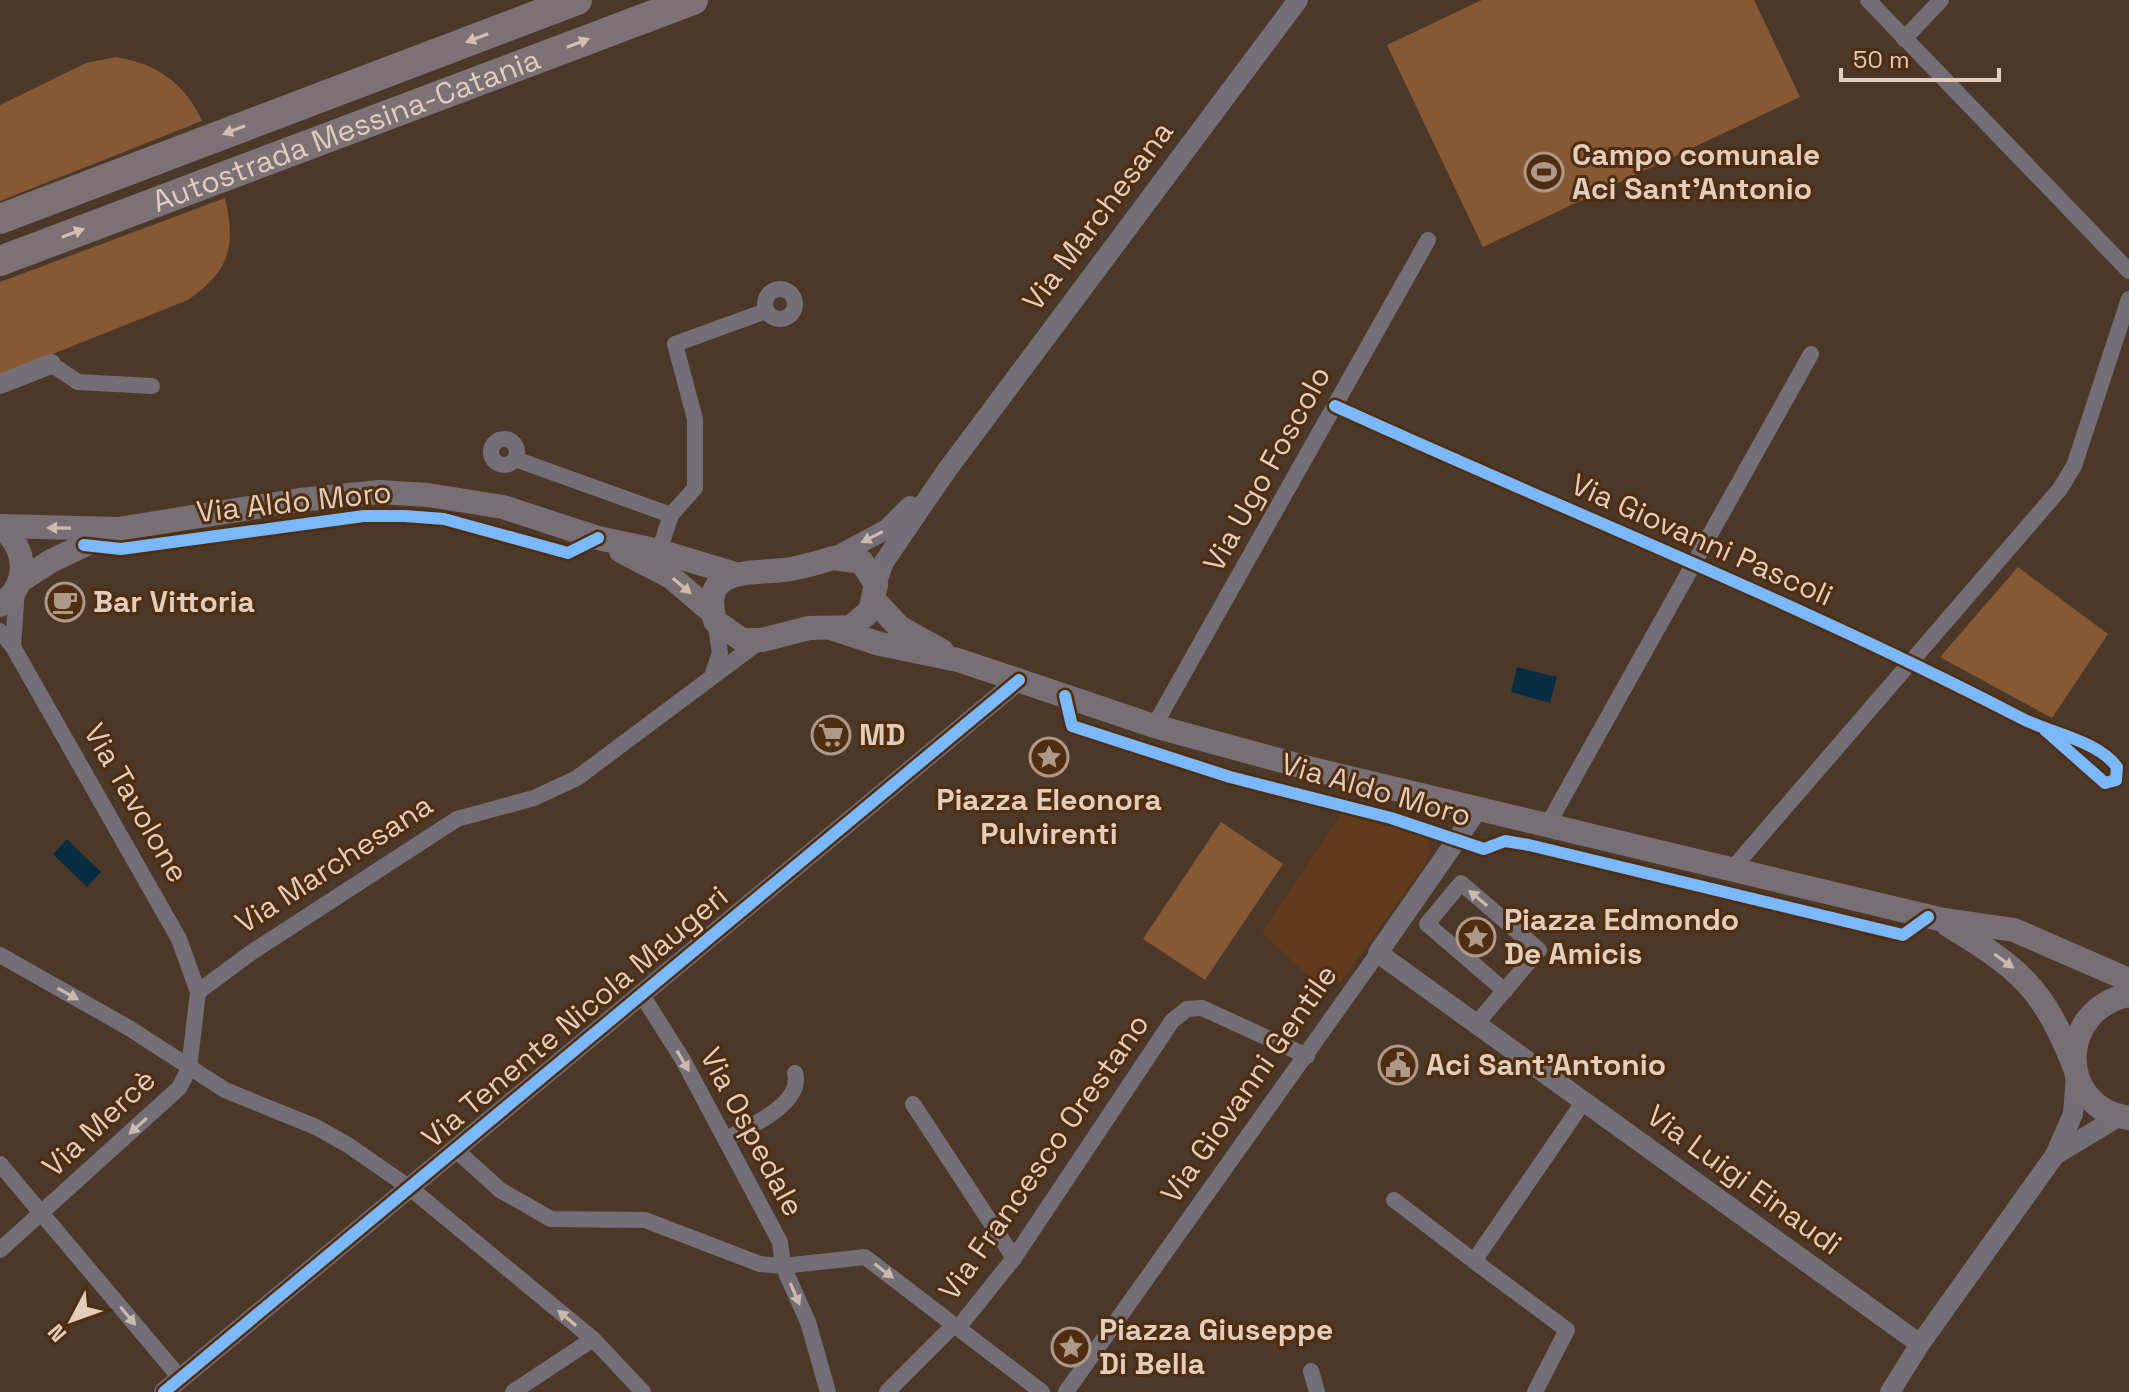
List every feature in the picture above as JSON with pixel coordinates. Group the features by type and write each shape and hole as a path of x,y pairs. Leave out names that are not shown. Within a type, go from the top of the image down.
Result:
{"highway":[{"name":"Autostrada Messina-Catania","path":"0,219 577,0"},
{"name":"Autostrada Messina-Catania","path":"0,261 693,0"}],"main road":[{"name":"Via Aldo Moro","path":"118,529 300,500 379,492 453,497 491,504 598,538"},
{"path":"0,526 118,529"},
{"path":"0,526 20,549 23,565 13,591"},
{"path":"13,591 51,561 118,529"},
{"path":"598,538 671,577 742,640 762,640 809,628 851,627 862,621 875,592"},
{"path":"598,538 659,551 732,573 795,568 833,558 862,562 875,592 899,627 958,660"},
{"path":"714,617 712,598 720,583 732,573"},
{"path":"834,629 894,648 958,660"},
{"name":"Via Aldo Moro","path":"958,660 1154,726 1547,826 1939,919"},
{"path":"1939,919 2014,930 2129,980"},
{"path":"1939,919 2008,962 2026,979 2059,1028 2092,1101 2124,1117"},
{"path":"2076,1071 2074,1053 2082,1025 2103,1003 2129,995"}],"street":[{"name":"Via Marchesana","path":"947,470 1298,0"},
{"path":"1868,0 2129,271"},
{"path":"1904,39 1941,0"},
{"name":"Via Ugo Foscolo","path":"1154,726 1428,240"},
{"path":"1733,868 2044,510 2074,466 2129,299"},
{"path":"659,551 671,515 695,488 695,419 675,344 766,311"},
{"path":"1547,826 1811,354"},
{"path":"0,384 51,364 78,382 152,386"},
{"name":"Via Giovanni Pascoli","path":"1335,406 1912,661 2045,730"},
{"path":"515,459 671,515"},
{"path":"833,558 887,529 947,470"},
{"path":"875,592 884,562 947,470"},
{"path":"13,591 13,647"},
{"path":"712,674 720,653 714,617"},
{"name":"Via Tavolone","path":"0,631 13,647 179,939 198,992"},
{"name":"Via Marchesana","path":"198,992 252,952 457,819 534,798 577,778 712,674 762,640"},
{"name":"Via Tenente Nicola Maugeri","path":"164,1392 186,1385 410,1188 1019,680"},
{"name":"Via Giovanni Gentile","path":"1066,1392 1307,1056 1478,809"},
{"path":"1477,1023 1505,991 1539,950 1461,883 1427,924 1505,991"},
{"name":"Via Luigi Einaudi","path":"1378,953 1920,1344"},
{"path":"0,955 129,1028 225,1090 316,1127 410,1188 593,1339 643,1392"},
{"path":"189,1069 198,992"},
{"name":"Via Ospedale","path":"642,995 683,1060 780,1242 783,1266 808,1322 828,1392"},
{"name":"Via Francesco Orestano","path":"887,1392 956,1327 1014,1258 1172,1021 1187,1009 1202,1008 1307,1056"},
{"name":"Via Mercè","path":"0,1250 179,1088 189,1069"},
{"path":"1890,1392 1920,1344 2055,1155 2073,1114 2076,1071"},
{"path":"726,1139 773,1114 795,1087 795,1073"},
{"path":"1474,1261 1584,1101"},
{"path":"913,1104 1014,1258"},
{"path":"2055,1155 2124,1117"},
{"path":"456,1150 500,1190 551,1219 645,1220 760,1264 783,1266 865,1257 1042,1392"},
{"path":"0,1164 186,1385"},
{"path":"1394,1200 1567,1330 1535,1392"},
{"path":"513,1392 593,1339"},
{"path":"1311,1371 1317,1392"}],"shaded area":[{"name":"Campo comunale Aci Sant'Antonio","path":"1482,0 1754,0 1800,97 1483,247 1387,45"},
{"path":"116,57 157,70 168,77 187,96 202,121 0,201 0,105 86,63"},
{"path":"225,198 230,231 226,256 221,268 202,289 188,300 0,375 0,282"},
{"path":"2018,567 2108,634 2052,718 1940,657"},
{"path":"1344,810 1420,829 1426,835 1430,851 1425,864 1341,982 1324,974 1316,984 1262,932"},
{"path":"1221,822 1283,864 1205,980 1143,939"}],"water":[{"path":"1517,667 1557,677 1550,703 1511,692"},
{"path":"67,839 101,872 87,887 53,854"}],"cycle path":[{"path":"1335,406 1766,596 2032,723 2098,750 2117,767 2116,780 2105,783 2045,730"},
{"path":"84,545 121,549 364,516 444,519 568,553 598,538"},
{"path":"164,1392 1019,680"},
{"path":"1065,696 1072,726 1230,777 1391,818 1484,849 1505,841 1529,845 1903,935 1928,917"}],"place":[{"name":"Campo comunale Aci Sant'Antonio","path":"1544,172"},
{"name":"Bar Vittoria","path":"65,602"},
{"name":"MD","path":"831,735"},
{"name":"Piazza Eleonora Pulvirenti","path":"1049,757"},
{"name":"Piazza Edmondo De Amicis","path":"1476,937"},
{"name":"Aci Sant'Antonio","path":"1398,1065"},
{"name":"Piazza Giuseppe Di Bella","path":"1071,1347"}]}
